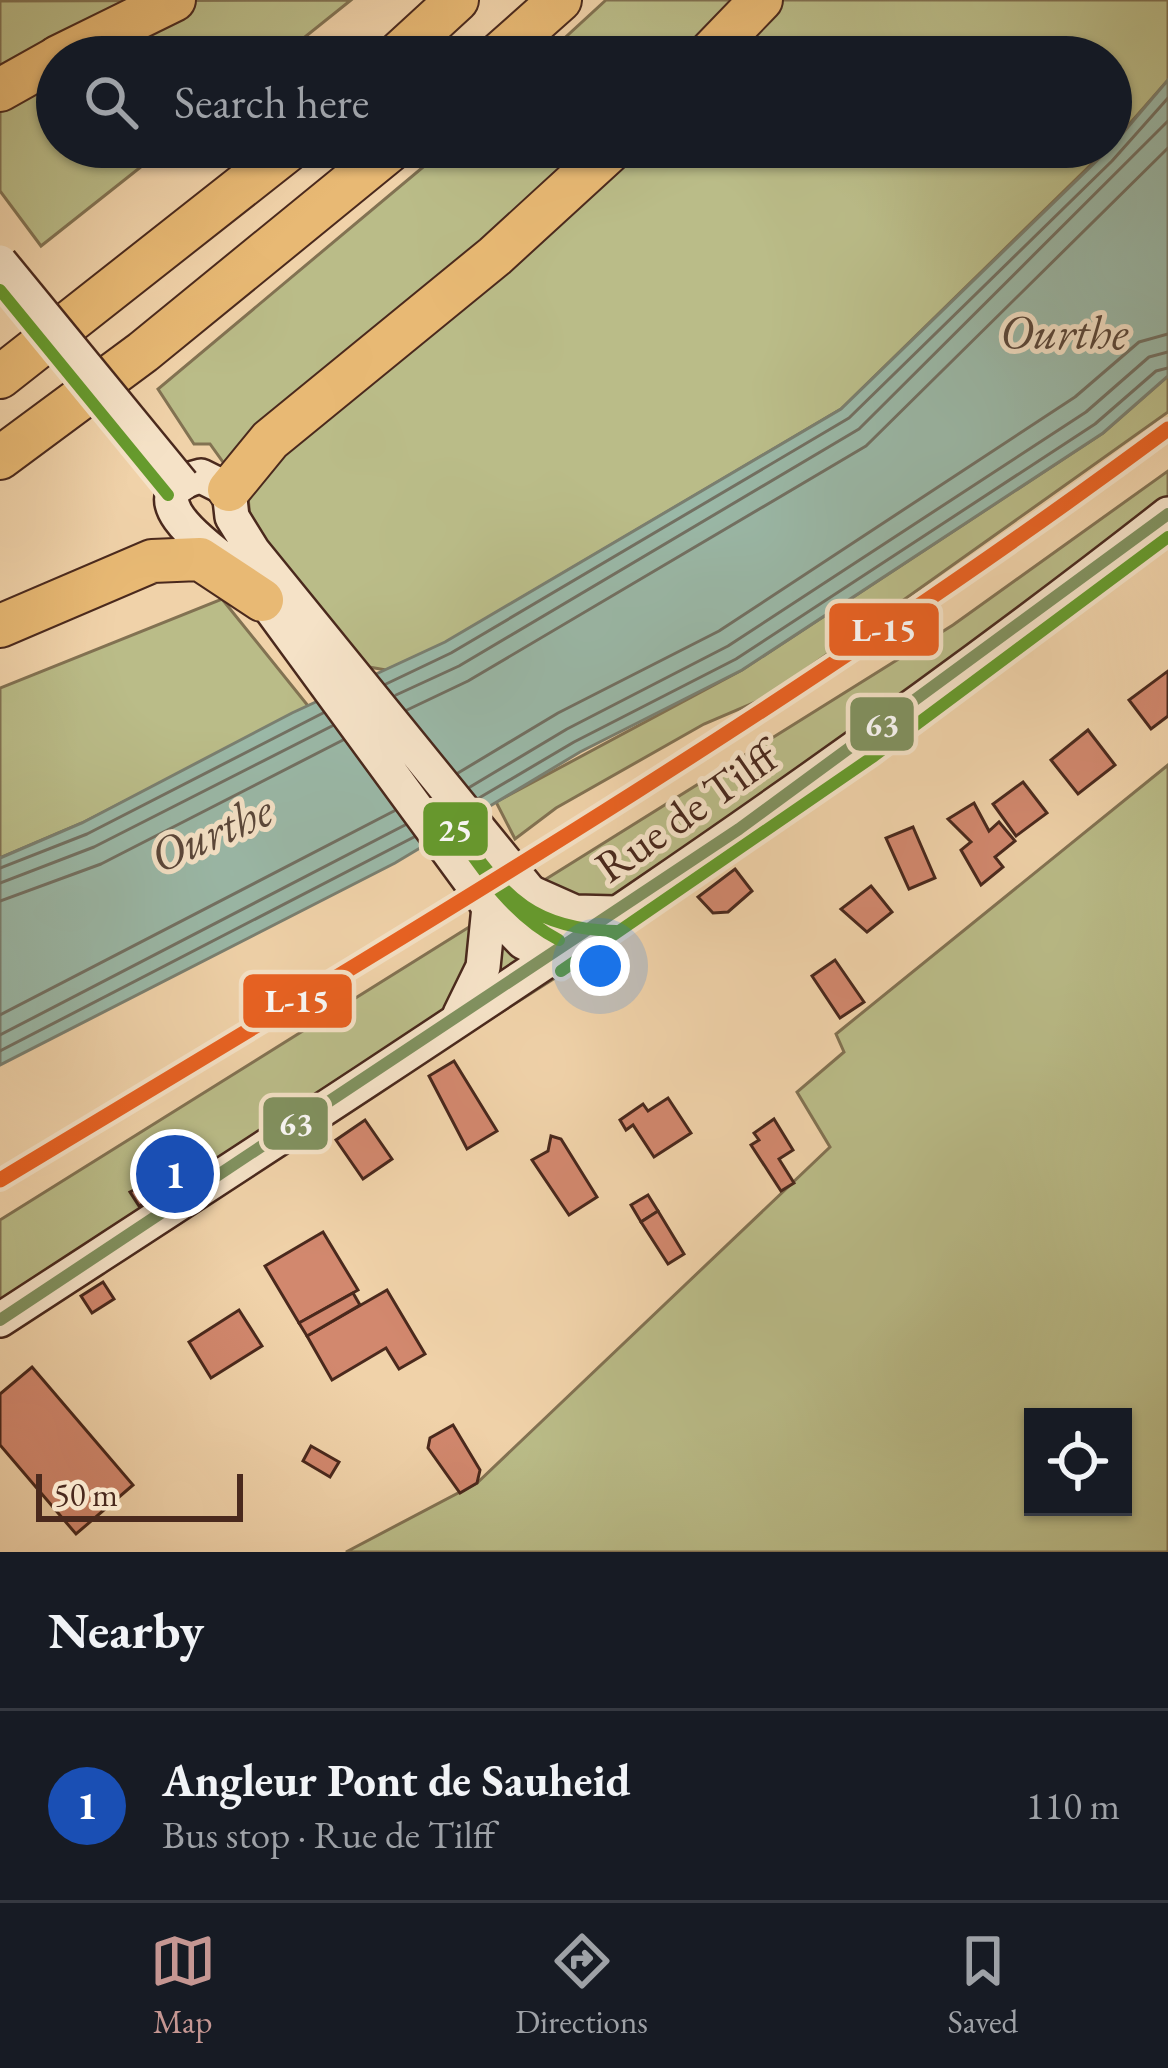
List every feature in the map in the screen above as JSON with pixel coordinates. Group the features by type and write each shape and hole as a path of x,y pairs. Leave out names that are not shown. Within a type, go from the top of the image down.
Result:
{"highway":[{"path":"101,36 174,0"},
{"path":"418,36 457,0"},
{"path":"520,36 560,0"},
{"path":"726,36 760,0"},
{"path":"3,85 36,68"},
{"path":"0,377 265,168"},
{"path":"0,458 142,352 368,168"},
{"path":"231,504 270,440 495,256 591,168"},
{"path":"17,618 192,533"},
{"path":"17,618 152,561 200,559 262,601"}],"main road":[{"path":"0,262 182,484"},
{"path":"182,484 212,477 328,647 530,892 548,934"},
{"path":"182,484 172,507 192,533 248,578 449,846 489,907 548,934 616,914"},
{"path":"192,533 225,528 231,504"},
{"name":"Rue de Tilff","path":"0,1321 459,1015 548,934 616,914 1041,614 1168,514"},
{"path":"459,1015 483,967 489,907"}],"green space":[{"path":"351,0 306,36 36,36 36,168 139,168 41,246 0,191 0,1"},
{"path":"606,0 1168,0 1168,80 1132,121 1132,36 567,36"},
{"path":"422,168 1088,168 841,409 445,643 386,670 369,667 251,526 248,497 210,444 194,444 158,389"},
{"path":"1168,376 1168,412 767,697 704,724 556,808 515,839 496,802 742,670 1103,433"},
{"path":"1168,471 1168,532 737,854 555,978 0,1331 0,1220 953,625"},
{"path":"222,599 309,707 82,823 0,858 0,688"},
{"path":"1168,765 1168,1552 346,1552 477,1483 830,1147 797,1092 844,1052 836,1034"}],"water":[{"name":"Ourthe","path":"1168,80 1168,376 1103,433 742,670 580,752 395,863 0,1065 0,858 82,823 292,713 445,642 841,409 1089,168 1132,168 1132,122"}],"building":[{"path":"1168,671 1168,716 1151,729 1129,700"},
{"path":"1088,730 1115,765 1078,794 1051,760"},
{"path":"1023,782 1047,813 1016,836 993,804"},
{"path":"974,803 989,831 999,822 1015,841 995,857 1003,867 981,885 961,850 971,842 948,819"},
{"path":"913,827 935,878 909,889 886,838"},
{"path":"735,869 752,891 728,912 713,913 698,897"},
{"path":"871,886 892,912 867,932 841,909"},
{"path":"835,960 864,1002 840,1018 812,976"},
{"path":"454,1061 497,1131 467,1149 429,1076"},
{"path":"668,1098 691,1133 654,1157 633,1125 626,1130 620,1120 643,1104 648,1111"},
{"path":"774,1119 793,1150 779,1159 794,1183 781,1191 751,1145 759,1140 754,1133"},
{"path":"365,1120 392,1159 363,1179 336,1140"},
{"path":"551,1136 561,1139 597,1197 569,1215 532,1160 548,1151"},
{"path":"147,1183 155,1197 139,1206 130,1192"},
{"path":"648,1195 658,1211 641,1222 631,1205"},
{"path":"658,1211 684,1254 668,1264 641,1222"},
{"path":"323,1232 358,1290 299,1323 265,1266"},
{"path":"103,1282 114,1299 92,1313 81,1296"},
{"path":"387,1290 425,1354 399,1369 386,1348 332,1380 307,1336"},
{"path":"353,1293 360,1305 307,1336 299,1323"},
{"path":"239,1310 262,1346 211,1378 189,1342"},
{"path":"32,1367 133,1485 76,1534 0,1445 0,1394"},
{"path":"453,1425 480,1470 477,1483 460,1493 428,1448 430,1438"},
{"path":"311,1446 339,1462 330,1477 303,1461"}],"transit line":[{"name":"25","path":"0,290 168,495"},
{"name":"L-15","path":"0,1180 593,819 884,630 1168,429"},
{"name":"63","path":"0,1320 739,829 1168,514"},
{"name":"25","path":"561,971 874,756 1168,537"},
{"name":"25","path":"559,940 507,900 441,811 495,879 532,911 582,928 616,931"}],"place":[{"name":"Angleur Pont de Sauheid","path":"175,1174"}]}
